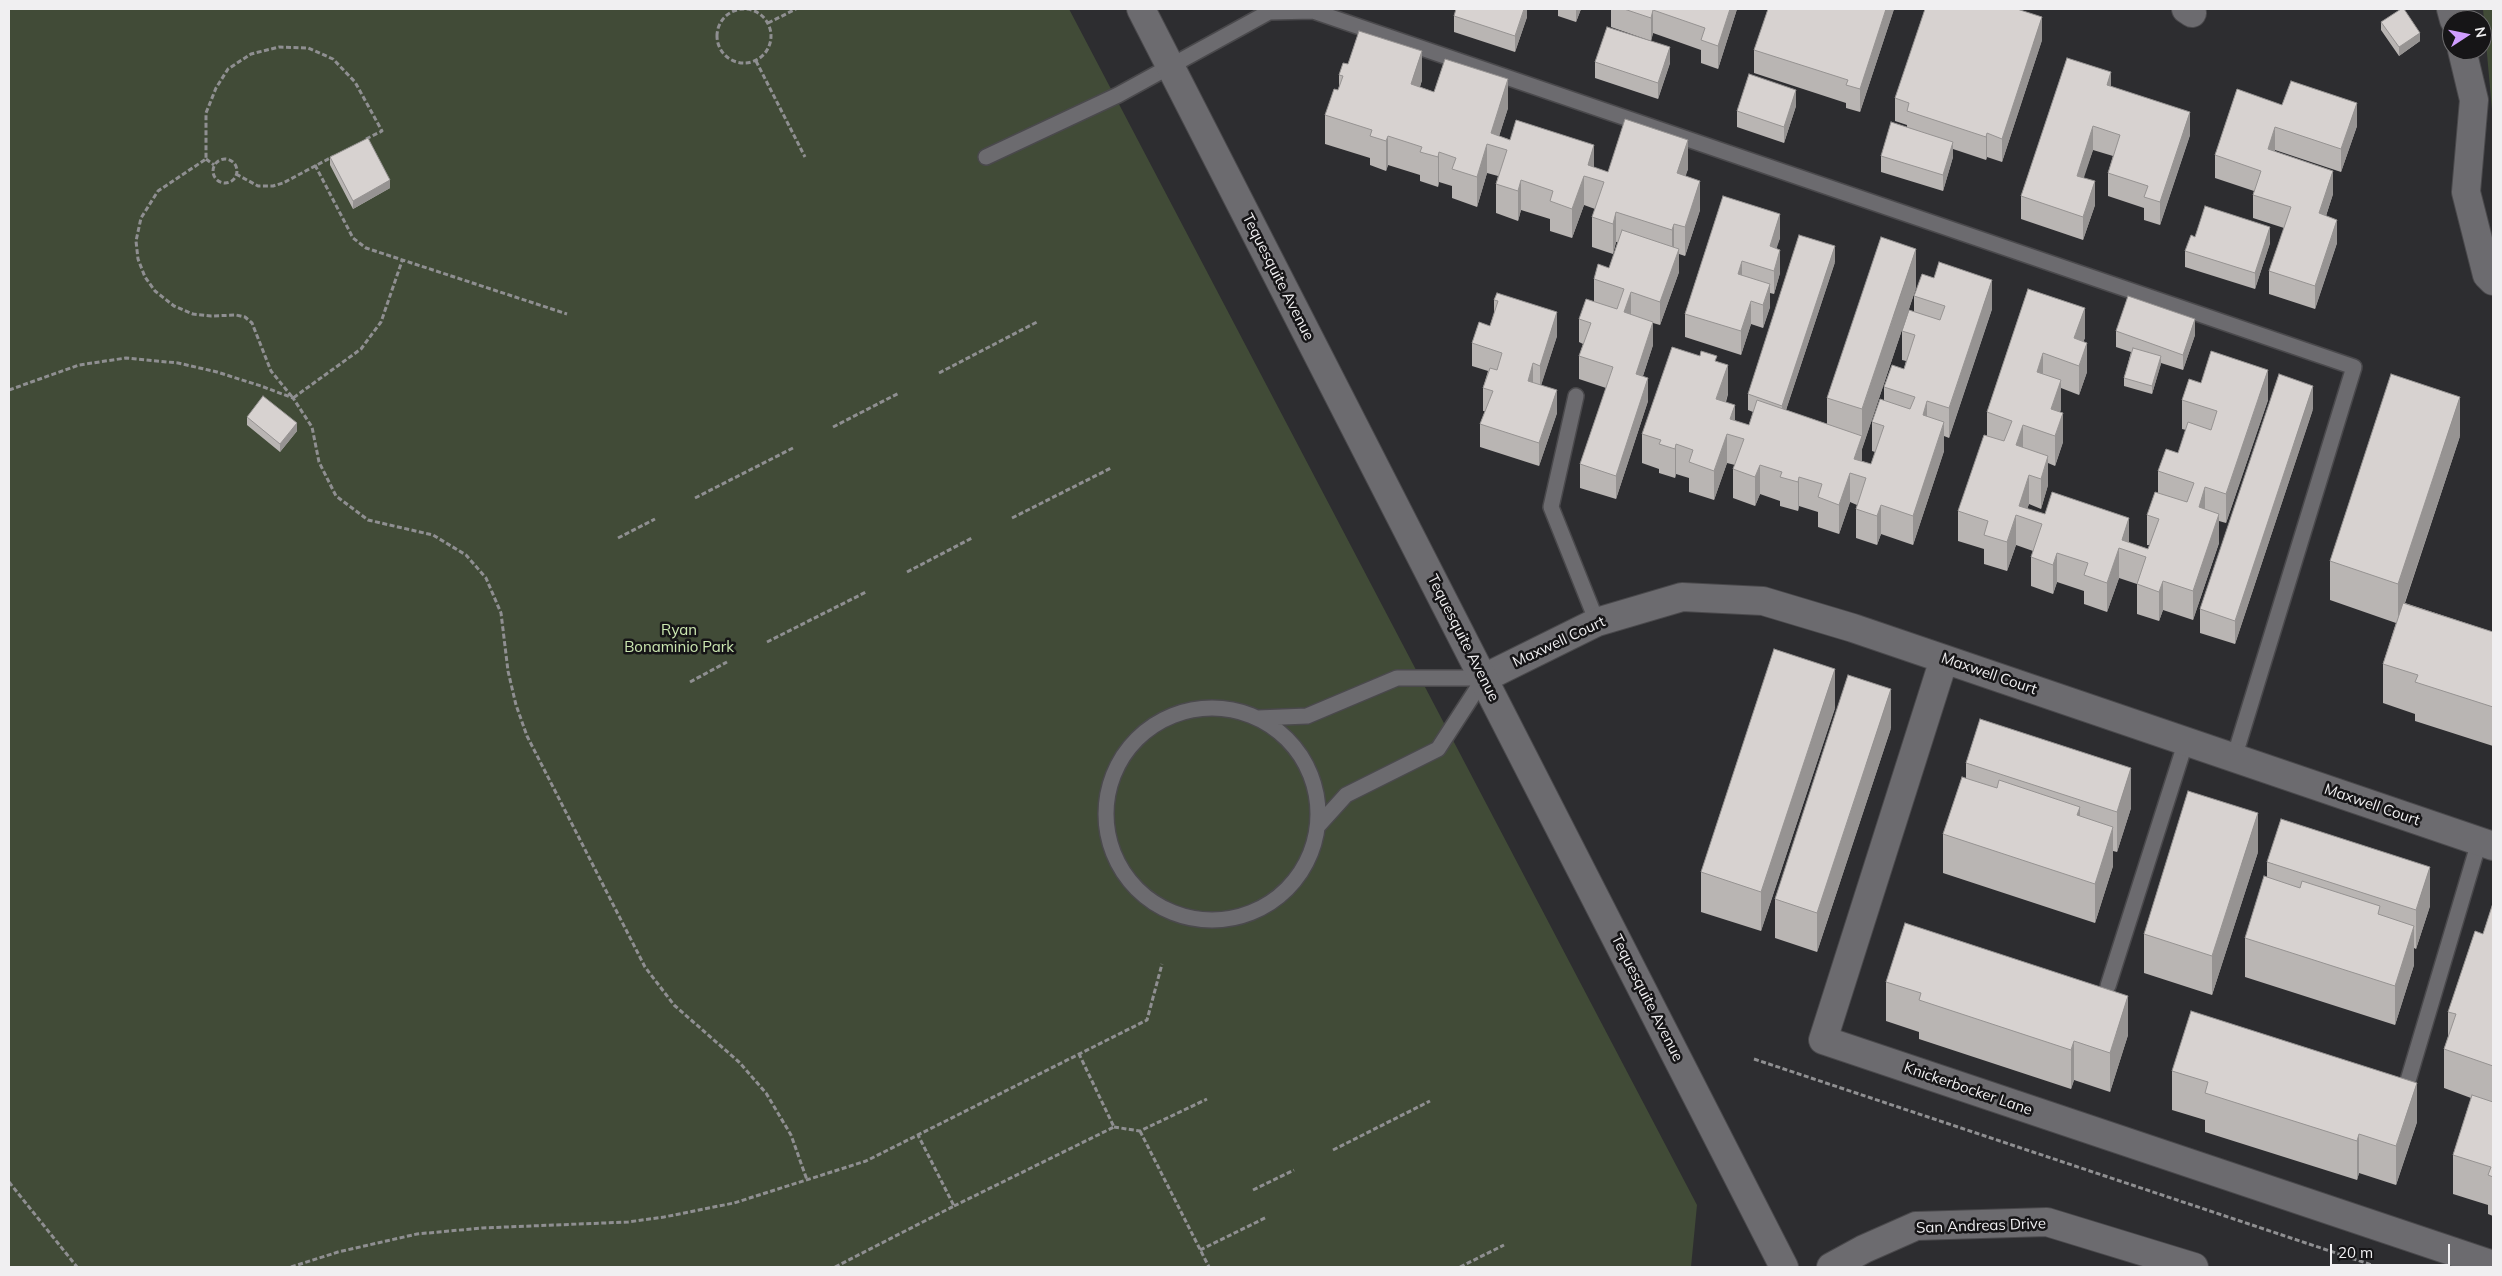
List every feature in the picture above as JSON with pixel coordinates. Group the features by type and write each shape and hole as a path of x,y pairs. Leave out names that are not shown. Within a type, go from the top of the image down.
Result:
{"street":[{"name":"Tequesquite Avenue","path":"1141,9 1784,1267"},
{"path":"2464,60 2474,100 2466,192 2487,275 2493,281"},
{"name":"Maxwell Court","path":"1484,678 1598,622 1682,597 1763,601 1854,628 2486,844"},
{"name":"Knickerbocker Lane","path":"1944,659 1822,1040 2493,1265"},
{"name":"San Andreas Drive","path":"1831,1267 1864,1249 1916,1226 2047,1222 2194,1267"}],"lane":[{"path":"986,157 1118,95 1269,12 1313,11 2354,366 2234,758"},
{"path":"1576,396 1551,507 1598,622"},
{"path":"1258,718 1306,716 1397,678 1484,678"},
{"path":"1318,826 1346,795 1438,749 1484,678"},
{"path":"1225,708 1258,718 1285,736 1305,762 1317,793 1318,826 1312,851 1301,874 1276,900 1246,916 1211,921 1185,917 1161,908 1139,891 1118,865 1108,833 1107,799 1116,768 1136,740 1162,720 1193,709 1225,708"},
{"path":"2108,986 2186,742"},
{"path":"2407,1084 2486,844"}],"path":[{"path":"729,9 731,13"},
{"path":"768,23 796,9"},
{"path":"739,10 755,12 768,23 771,40 768,48 756,61 738,63 723,53 717,36 719,27 731,13 739,10"},
{"path":"206,159 206,113 216,88 228,69 251,54 279,47 308,48 333,59 355,82 382,131 365,139"},
{"path":"756,61 805,157"},
{"path":"236,174 258,186 272,186 284,183 340,152"},
{"path":"206,159 214,165"},
{"path":"206,159 158,191 140,218 136,241 138,259 145,277 155,291 174,306 193,314 211,316 236,315 245,317 252,323 271,371 293,398 312,427 320,462 336,496 368,520 433,535 466,554 486,578 501,612 508,671 516,705 527,736 645,967 674,1006 739,1062 766,1093 791,1135 807,1180"},
{"path":"224,159 231,161 236,166 236,174 228,182 220,181 213,173 214,165 224,159"},
{"path":"315,165 352,238 366,248 567,314"},
{"path":"293,398 361,349 381,322 402,261"},
{"path":"939,373 1038,322"},
{"path":"9,390 80,365 126,358 178,363 217,372 293,398"},
{"path":"833,427 899,393"},
{"path":"695,498 793,448"},
{"path":"1012,518 1111,468"},
{"path":"618,538 655,519"},
{"path":"907,572 972,538"},
{"path":"767,642 866,592"},
{"path":"690,682 727,662"},
{"path":"291,1267 338,1252 417,1234 482,1228 628,1222 664,1217 734,1203 866,1161 1147,1020 1162,964"},
{"path":"1079,1054 1114,1127"},
{"path":"1754,1059 2378,1267"},
{"path":"835,1267 1114,1127 1140,1131 1207,1098"},
{"path":"1333,1150 1430,1101"},
{"path":"1140,1131 1209,1267"},
{"path":"918,1135 954,1206"},
{"path":"1253,1190 1294,1170"},
{"path":"9,1182 76,1267"},
{"path":"1200,1251 1267,1217"},
{"path":"1460,1267 1504,1245"}],"green space":[{"name":"Ryan Bonaminio Park","path":"9,9 1069,9 1697,1205 1691,1267 9,1267"},
{"path":"2493,9 2493,121 2488,60 2492,60 2492,10 2483,10"}],"building":[{"path":"1456,9 1524,9 1515,36 1454,16"},
{"path":"1624,9 1730,9 1718,46 1701,40 1705,28 1653,10 1651,18"},
{"path":"1768,9 1886,9 1860,89 1846,85 1848,80 1754,50"},
{"path":"1925,9 2017,9 2042,17 2002,139 1987,133 1986,137 1907,111 1909,103 1895,98"},
{"path":"2404,9 2420,33 2399,47 2381,22"},
{"path":"1607,27 1670,47 1658,83 1595,62"},
{"path":"1359,31 1422,51 1411,84 1434,92 1445,59 1508,79 1491,133 1510,140 1516,120 1594,145 1588,165 1608,172 1625,119 1688,140 1677,173 1700,181 1685,227 1674,224 1672,230 1616,212 1613,224 1592,217 1604,182 1584,176 1572,209 1550,201 1553,191 1521,180 1518,191 1496,184 1507,150 1487,144 1477,177 1452,169 1456,158 1439,152 1438,157 1420,152 1422,147 1388,136 1386,141 1370,136 1372,130 1325,115 1334,89 1338,90 1343,76 1339,75 1343,63 1348,64"},
{"path":"2067,58 2111,72 2107,85 2190,112 2160,202 2144,197 2148,186 2108,173 2120,135 2093,126 2077,176 2095,181 2083,217 2021,196"},
{"path":"1749,74 1796,90 1784,127 1737,111"},
{"path":"2291,81 2357,103 2341,149 2275,127 2268,149 2333,171 2319,213 2337,220 2315,286 2269,271 2291,207 2253,195 2261,171 2215,155 2237,89 2282,105"},
{"path":"1891,122 1953,142 1943,175 1881,156"},
{"path":"368,138 390,180 353,201 330,157"},
{"path":"1723,196 1780,214 1770,246 1780,250 1774,271 1742,261 1738,274 1770,284 1763,305 1751,301 1741,331 1685,314"},
{"path":"2205,206 2270,227 2255,273 2185,251 2191,235 2195,237"},
{"path":"1622,230 1679,249 1660,302 1631,292 1624,312 1653,322 1636,374 1648,378 1616,476 1580,464 1613,367 1579,356 1591,323 1579,319 1586,299 1617,309 1624,289 1594,279 1598,264 1609,268"},
{"path":"1799,235 1835,246 1782,406 1748,394"},
{"path":"1881,237 1916,249 1862,409 1827,398"},
{"path":"1939,262 1992,280 1949,408 1927,401 1923,415 1944,422 1913,516 1881,505 1877,516 1856,509 1866,478 1850,473 1839,505 1818,497 1822,484 1799,477 1798,482 1780,477 1782,472 1760,465 1755,477 1733,469 1744,439 1727,434 1714,471 1689,462 1693,450 1676,444 1675,449 1659,444 1661,440 1642,434 1672,347 1700,356 1701,351 1717,356 1715,361 1728,365 1716,399 1735,405 1730,419 1749,425 1757,400 1862,436 1854,459 1871,464 1884,426 1872,422 1880,399 1910,409 1915,397 1884,387 1892,365 1904,369 1915,335 1902,331 1909,310 1940,320 1945,306 1914,296 1922,274 1934,278"},
{"path":"2028,289 2085,308 2074,338 2087,343 2079,366 2043,353 2037,372 2061,380 2051,409 2063,413 2055,436 2023,425 2016,445 2048,456 2041,479 2029,475 2019,506 2045,514 2052,492 2129,518 2122,540 2148,549 2159,519 2147,515 2155,492 2187,502 2194,483 2158,471 2166,449 2178,453 2188,422 2211,430 2217,411 2182,400 2189,379 2201,383 2211,351 2268,370 2226,494 2205,487 2199,507 2219,514 2193,591 2163,581 2159,592 2137,584 2146,557 2119,548 2107,583 2084,575 2088,563 2057,553 2053,565 2031,557 2042,524 2016,515 2007,542 1984,535 1988,521 1958,511 1984,435 2004,441 2012,421 1987,412"},
{"path":"1497,293 1557,312 1540,366 1533,363 1528,381 1557,390 1539,443 1480,424 1493,391 1483,388 1490,368 1497,370 1502,353 1472,343 1479,322 1490,326 1498,301 1494,300"},
{"path":"2128,296 2195,319 2183,355 2116,331"},
{"path":"2133,348 2161,356 2152,386 2124,378"},
{"path":"2279,374 2313,386 2235,621 2200,609"},
{"path":"2391,374 2460,397 2398,584 2330,561"},
{"path":"263,396 297,423 280,444 247,417"},
{"path":"2403,603 2493,632 2493,707 2415,682 2418,675 2383,664"},
{"path":"1774,649 1835,669 1761,892 1701,872"},
{"path":"1848,675 1891,689 1817,913 1775,899"},
{"path":"1980,719 2131,768 2117,812 1966,763"},
{"path":"1962,777 1997,788 1999,780 2080,807 2077,815 2113,827 2095,884 1943,834"},
{"path":"2188,791 2258,813 2212,956 2144,934"},
{"path":"2281,819 2430,867 2416,910 2267,862"},
{"path":"2264,876 2300,888 2302,881 2380,906 2378,914 2414,926 2395,986 2245,938"},
{"path":"2493,903 2493,1066 2444,1049 2456,1014 2448,1012 2475,931 2483,934"},
{"path":"1905,923 2128,996 2110,1053 2074,1041 2071,1050 1919,1000 1921,993 1886,982"},
{"path":"2191,1011 2417,1083 2396,1146 2359,1134 2357,1141 2205,1093 2208,1082 2172,1071"},
{"path":"2472,1095 2493,1102 2493,1177 2488,1175 2491,1167 2453,1155"}]}
